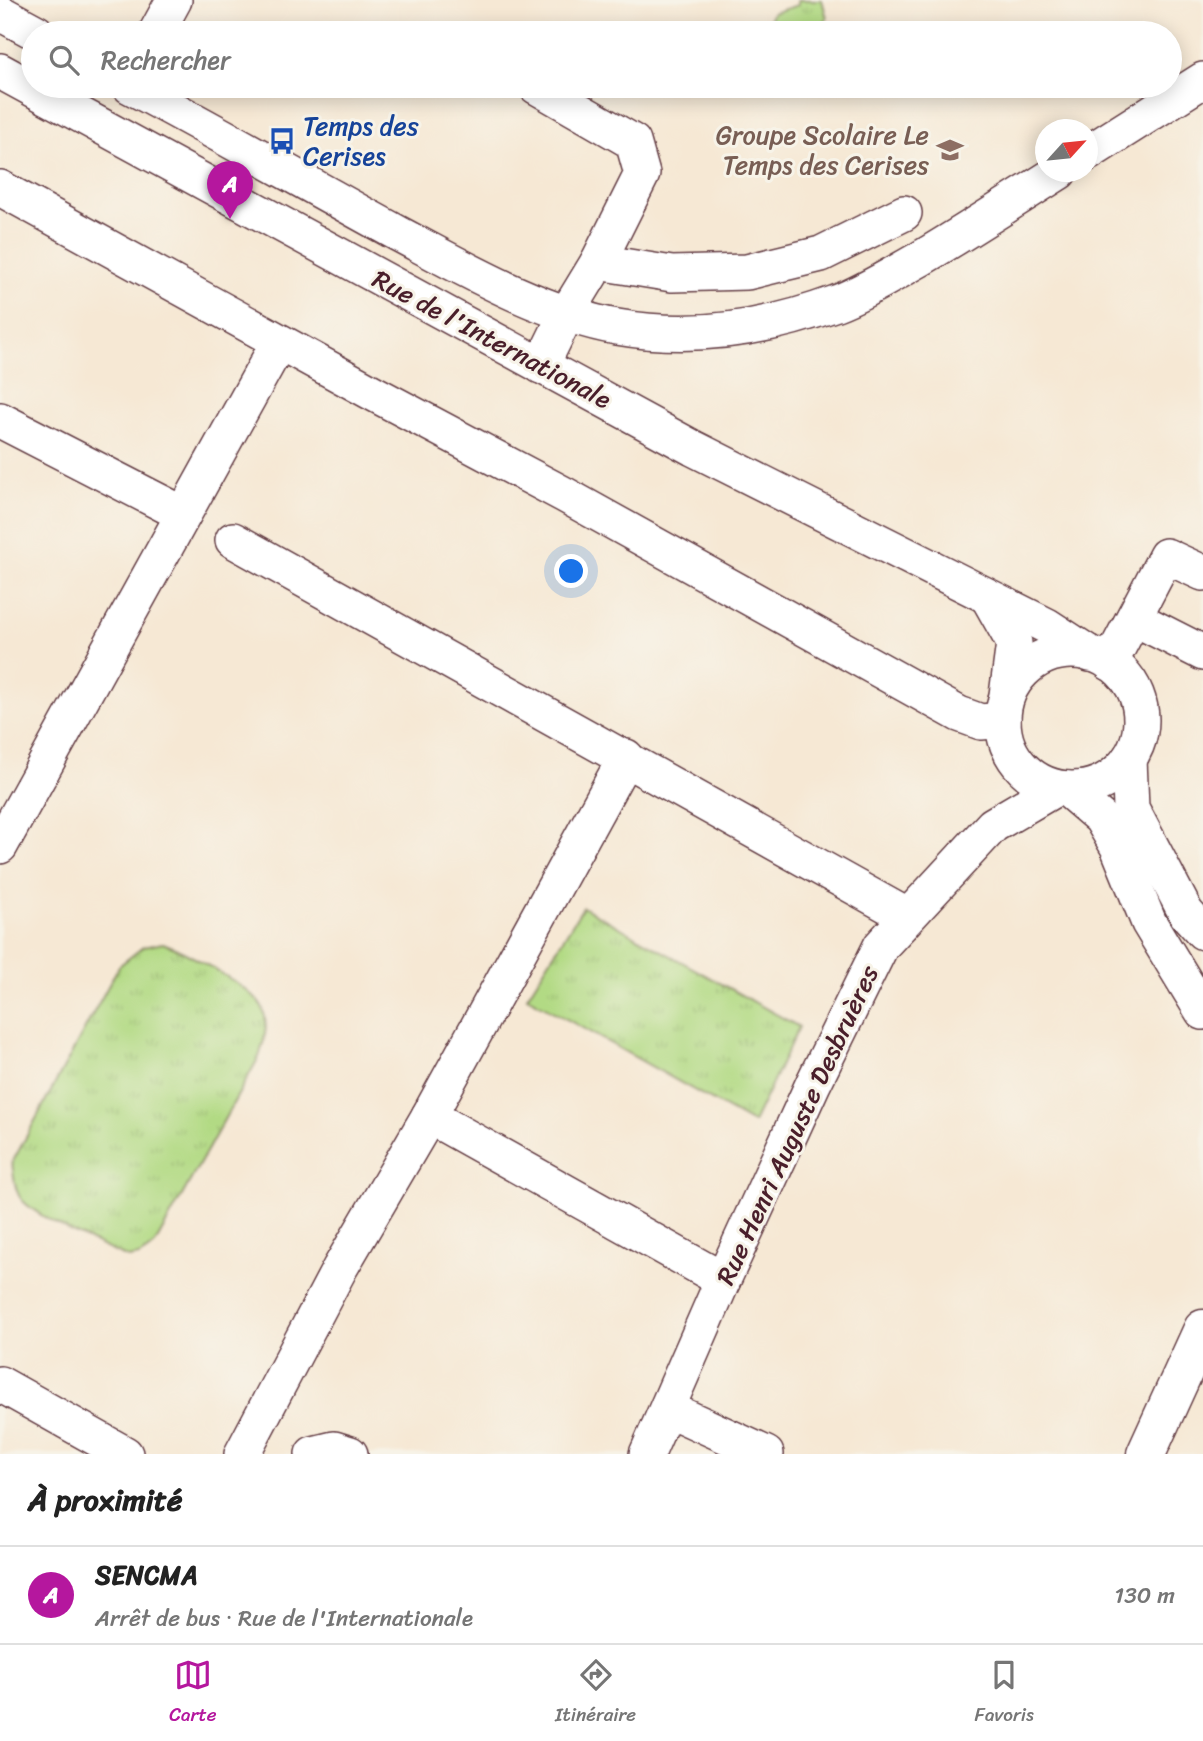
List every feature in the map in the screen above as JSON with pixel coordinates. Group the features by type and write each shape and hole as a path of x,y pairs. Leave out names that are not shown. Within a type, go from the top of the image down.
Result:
{"main road":[{"path":"1146,1454 1203,1329"}],"street":[{"path":"163,21 174,0"},
{"path":"0,13 21,24"},
{"name":"Rue de l'Internationale","path":"0,71 21,83"},
{"path":"1182,93 1203,80"},
{"name":"Rue de l'Internationale","path":"49,98 693,448 1047,626 1100,659"},
{"path":"104,128 122,98"},
{"path":"151,98 463,269 567,313 617,327 675,332 731,331 784,319 837,302 887,278 1043,182"},
{"path":"541,366 642,174 633,142 557,98"},
{"path":"1098,146 1174,98"},
{"path":"0,188 279,342 565,495 959,714 981,722 1005,707 1021,674 1041,659 1065,652 1100,659 1124,675 1133,691 1139,708 1137,743 1120,770 1096,785 1062,788"},
{"path":"598,262 671,274 747,272 821,254 904,213"},
{"path":"0,846 279,342"},
{"path":"0,419 183,514"},
{"path":"233,540 908,916"},
{"path":"1100,659 1134,618 1167,556 1203,573"},
{"path":"988,597 1014,643 1005,707 1007,746 1014,758 1033,777 1062,788 1101,818 1118,847 1149,923 1203,1012"},
{"path":"1134,618 1203,653"},
{"path":"243,1454 340,1268 429,1116 626,757"},
{"name":"Rue Henri Auguste Desbruères","path":"993,825 1006,791 1014,758"},
{"path":"1129,759 1131,808 1186,913 1203,932"},
{"name":"Rue Henri Auguste Desbruères","path":"648,1454 723,1280 813,1084 881,946 993,825 1062,788"},
{"path":"429,1116 723,1280"},
{"path":"0,1384 125,1454"},
{"path":"668,1409 766,1454"}],"green space":[{"path":"797,0 822,0 827,18 825,21 769,21 772,13 798,5"},
{"path":"583,907 799,1027 753,1123 527,997"},
{"path":"163,943 202,962 247,991 263,1009 265,1034 259,1057 154,1246 139,1256 128,1258 72,1232 31,1208 17,1192 12,1163 119,966 143,947"}],"place":[{"name":"Temps des Cerises","path":"282,141"},
{"name":"Groupe Scolaire Le Temps des Cerises","path":"950,150"},
{"name":"SENCMA","path":"230,219"}]}
